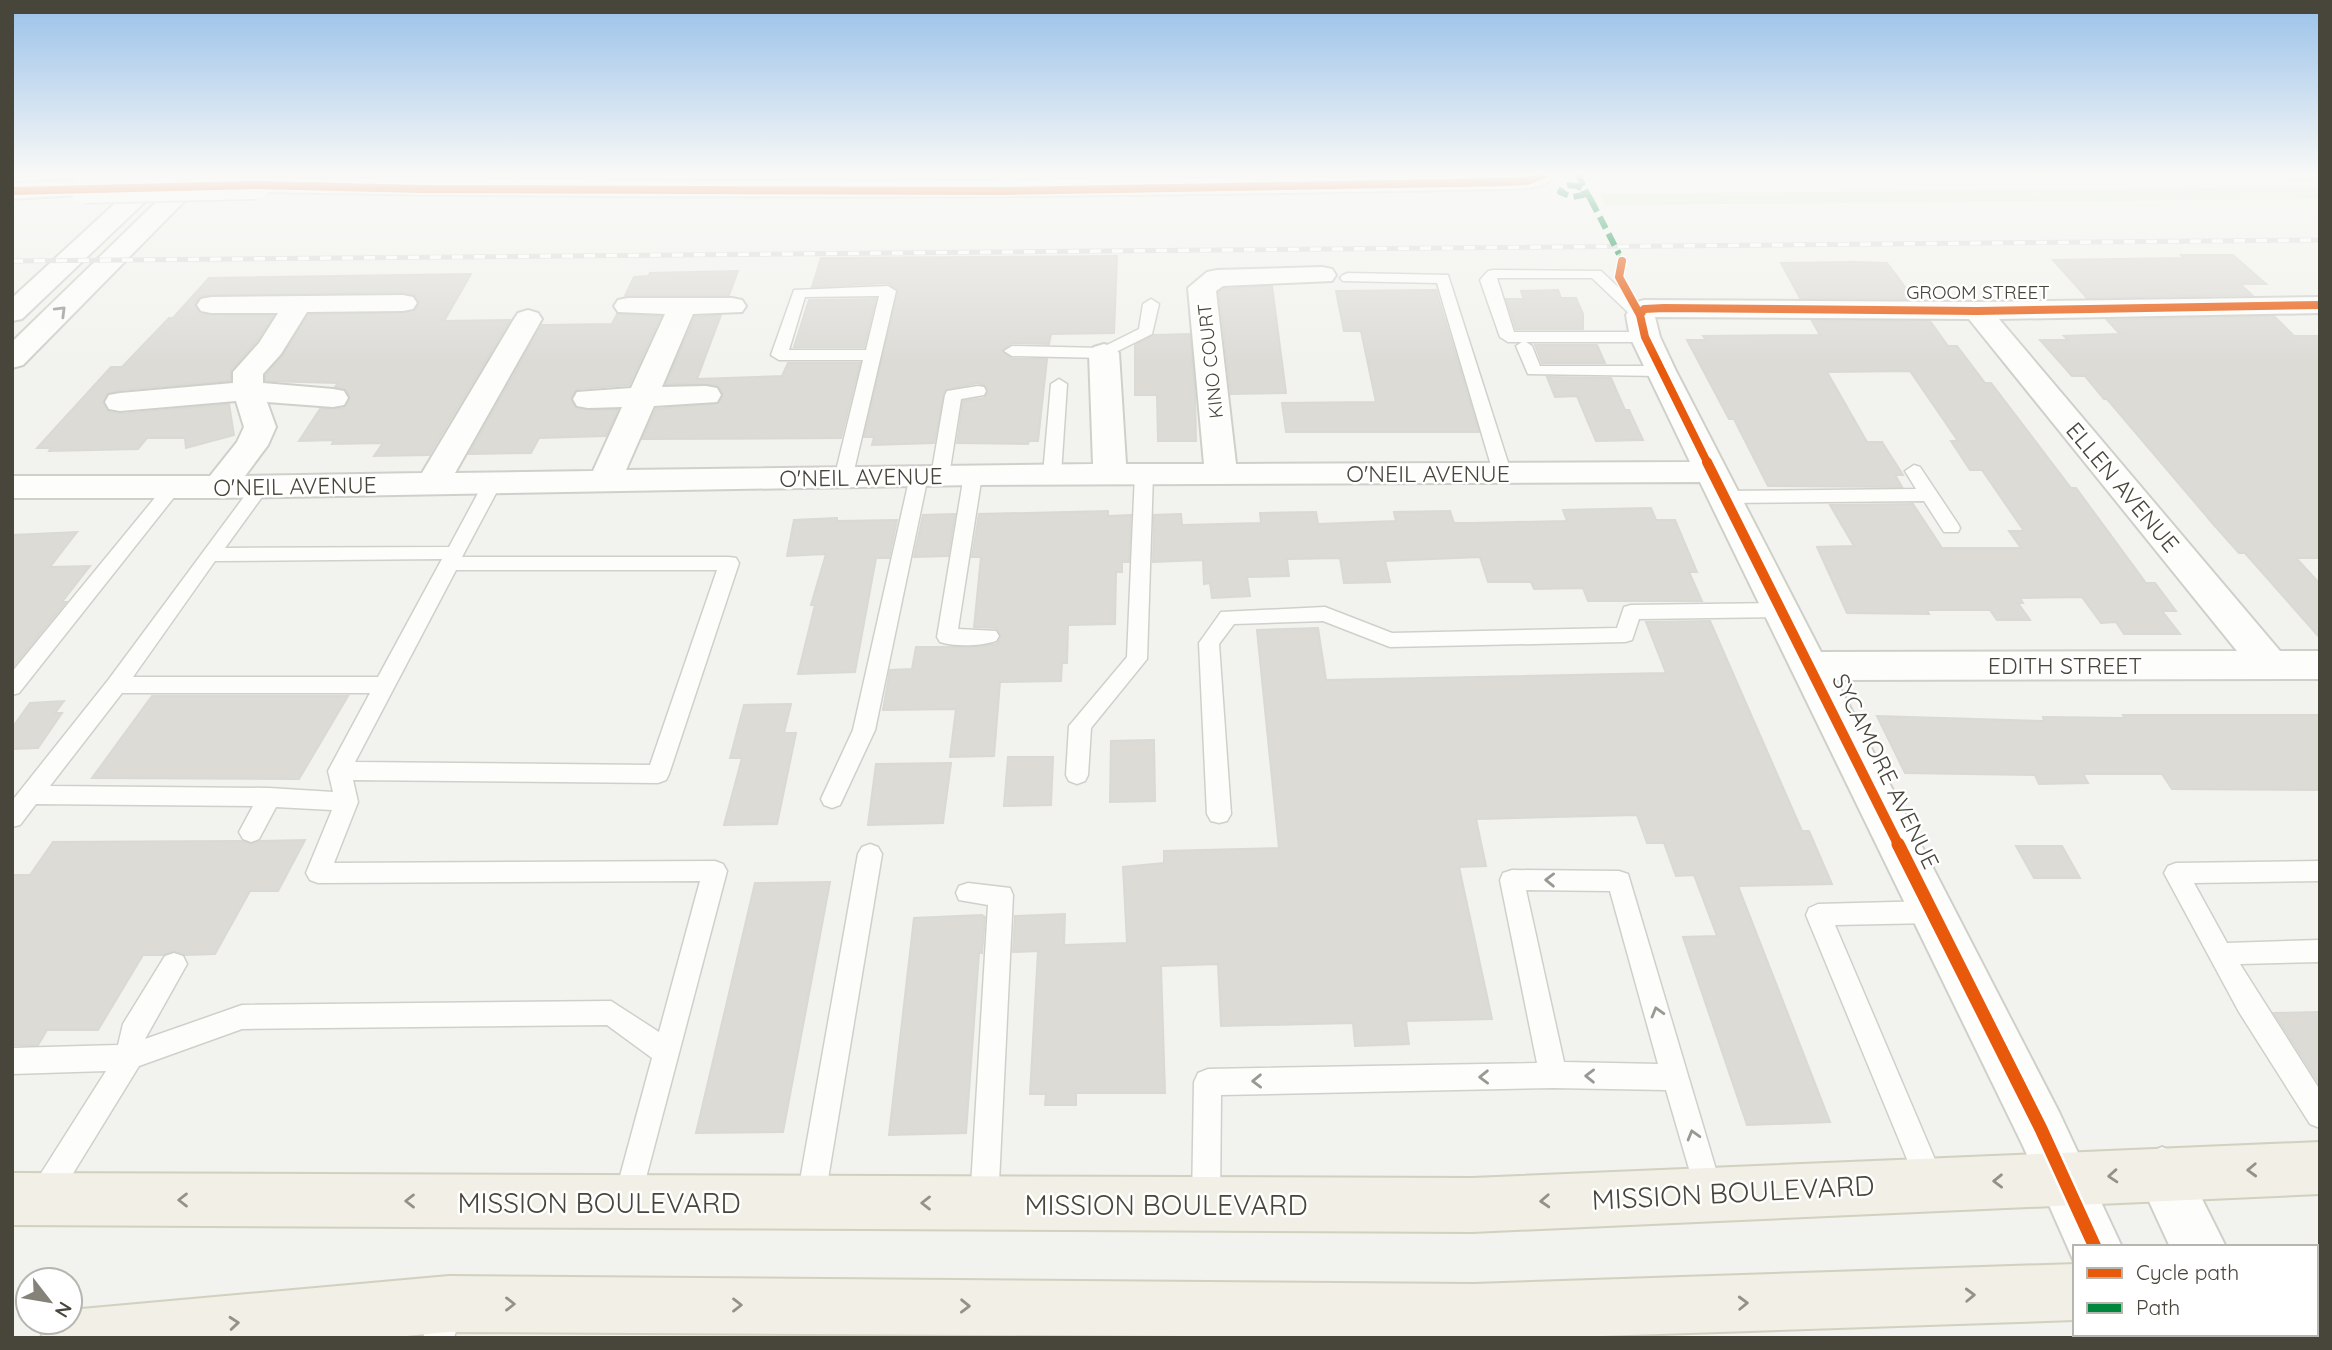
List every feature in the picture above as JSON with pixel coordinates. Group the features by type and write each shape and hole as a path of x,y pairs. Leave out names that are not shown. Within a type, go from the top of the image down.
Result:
{"main road":[{"name":"MISSION BOULEVARD","path":"26,1199 1472,1205 2320,1167"},
{"path":"69,1338 443,1321 1389,1324 1473,1312 1571,1323 2073,1292"}],"street":[{"path":"12,313 94,237"},
{"path":"12,359 135,237"},
{"name":"KINO COURT","path":"1221,473 1202,288 1208,281 1217,278 1335,277"},
{"path":"211,305 403,303"},
{"path":"219,487 252,445 260,427 248,391 248,372 271,348 298,304"},
{"name":"GROOM STREET","path":"1642,326 1644,309 1664,308 1977,310 2320,305"},
{"path":"628,306 732,306"},
{"path":"605,480 683,306"},
{"name":"ELLEN AVENUE","path":"1977,310 2269,664"},
{"path":"433,483 528,319"},
{"name":"SYCAMORE AVENUE","path":"1642,326 1717,485 1811,666 1874,800 2065,1180 2094,1245"},
{"path":"1104,353 1110,474"},
{"path":"120,402 248,391 333,398"},
{"path":"588,399 706,395"},
{"name":"O'NEIL AVENUE","path":"12,487 219,487 1052,474 1502,472 1717,485"},
{"name":"EDITH STREET","path":"1811,666 2320,665"},
{"path":"2162,1173 2198,1245"}],"lane":[{"path":"1493,274 1596,274 1642,326 1507,337 1488,279 1493,274"},
{"path":"1335,277 1443,278 1502,472"},
{"path":"843,479 888,291 799,293 779,355 872,355"},
{"path":"1012,351 1104,353 1146,331 1151,304"},
{"path":"1524,346 1534,371 1661,371"},
{"path":"1052,474 1059,384"},
{"path":"832,799 864,730 929,476 953,395 978,391"},
{"path":"1914,471 1951,528"},
{"path":"1077,775 1080,726 1137,659 1144,474"},
{"path":"972,475 947,637 989,636"},
{"path":"493,482 339,771 347,802 318,873 715,871 626,1202"},
{"path":"1717,485 1929,495"},
{"path":"12,818 117,685 261,486"},
{"path":"12,687 173,487"},
{"path":"210,555 729,563 658,774 339,771"},
{"path":"1219,814 1209,643 1228,617 1325,614 1390,640 1625,635 1630,612 1782,610"},
{"path":"117,685 383,685"},
{"path":"30,795 269,797 347,802"},
{"path":"251,832 269,797"},
{"path":"810,1203 870,854"},
{"path":"2320,871 2176,873 2248,1004 2320,1115"},
{"path":"1553,1075 1512,880 1619,881 1709,1194"},
{"path":"968,894 1000,895 984,1203"},
{"path":"1931,1183 1818,915 1932,912"},
{"path":"2220,954 2320,951"},
{"path":"26,1199 130,1057 132,1033 174,964"},
{"path":"12,1061 48,1062 130,1057 242,1017 611,1013 667,1052"},
{"path":"1206,1204 1208,1082 1553,1075 1676,1077"}],"path":[{"path":"1620,258 1619,277 1642,326"}],"building":[{"path":"2181,255 2233,255 2266,284 2240,284 2252,295 2087,298 2053,260 2184,258"},
{"path":"1117,256 1114,333 1051,334 1049,344 1012,343 1002,350 1012,359 1047,359 1038,441 1029,441 1028,444 957,443 963,401 984,398 988,392 986,386 978,383 945,390 934,443 872,445 874,437 864,437 898,290 888,283 812,287 821,258"},
{"path":"1781,263 1887,263 1914,299 1800,298"},
{"path":"738,271 729,295 625,296 634,277 648,276 650,273"},
{"path":"471,274 444,321 510,320 429,455 374,456 383,443 332,444 334,440 299,441 320,409 344,408 350,397 344,388 335,387 338,383 266,381 266,375 283,355 308,315 414,312 419,302 414,294 403,292 200,296 195,304 200,314 273,316 257,341 231,370 230,381 120,390 107,394 103,403 109,412 120,414 229,404 234,435 186,448 185,438 147,438 138,449 49,451 51,448 37,448 111,367 122,367 169,318 173,318 209,278"},
{"path":"1272,286 1286,393 1231,394 1219,292 1224,289"},
{"path":"1436,290 1479,432 1286,432 1282,403 1376,402 1361,331 1344,331 1336,291"},
{"path":"1558,290 1561,298 1576,298 1583,314 1583,329 1516,329 1506,299 1524,299 1521,291"},
{"path":"876,299 864,347 794,347 809,300"},
{"path":"617,314 661,316 629,385 577,389 571,398 577,409 618,410 606,436 539,438 531,453 469,454 542,325 612,324"},
{"path":"721,315 697,379 782,376 788,363 860,363 841,438 642,439 656,409 719,403 723,394 717,385 666,384 695,317"},
{"path":"2274,316 2294,336 2320,336 2320,558 2296,558 2320,584 2320,638 2245,553 2239,553 2214,525 2107,399 2104,399 2085,376 2072,376 2040,340 2068,340 2064,336 2120,334 2107,320"},
{"path":"1812,321 1930,321 1948,346 1957,346 1985,383 1991,383 2071,488 2076,488 2146,583 2155,583 2176,611 2162,611 2180,634 2124,634 2116,622 2101,623 2082,597 2020,598 2023,603 2018,603 2030,620 1997,620 1990,610 1927,610 1929,614 1847,613 1817,547 1854,546 1830,505 1913,504 1942,548 2021,548 2009,531 2024,531 1982,470 1970,470 1951,441 1958,441 1910,371 1827,372 1867,442 1882,442 1903,475 1895,475 1902,487 1768,486 1734,419 1729,419 1687,340 1706,340 1703,336 1820,335"},
{"path":"1190,334 1196,441 1158,441 1157,395 1135,395 1135,345 1154,335"},
{"path":"1535,345 1597,345 1605,363 1542,363"},
{"path":"1547,377 1611,378 1625,410 1629,410 1643,440 1596,441 1577,396 1555,397"},
{"path":"1651,508 1656,520 1675,520 1697,572 1689,572 1702,601 1588,601 1583,588 1534,589 1531,582 1488,582 1480,557 1385,561 1390,582 1344,583 1340,558 1287,559 1289,576 1247,577 1250,596 1212,598 1210,583 1204,584 1203,560 1153,562 1154,515 1181,514 1182,525 1261,523 1260,513 1316,512 1318,524 1396,521 1394,512 1450,511 1454,523 1473,523 1567,521 1563,510"},
{"path":"1108,511 1108,516 1131,515 1129,562 1122,562 1122,572 1116,572 1115,624 1068,625 1067,663 1062,663 1061,681 1000,682 994,756 950,757 956,709 883,710 890,670 912,669 916,647 976,647 997,644 1001,637 996,628 974,627 981,557 972,557 979,514"},
{"path":"955,514 948,556 914,557 923,515"},
{"path":"837,518 837,521 897,520 889,558 876,558 855,672 798,674 815,605 811,605 826,554 787,556 794,520"},
{"path":"77,532 50,567 90,566 62,602 66,602 12,668 12,535"},
{"path":"1710,621 1802,831 1809,831 1832,884 1738,886 1830,1122 1747,1125 1683,937 1717,936 1694,875 1676,876 1664,843 1647,843 1637,815 1476,819 1486,866 1459,867 1492,1019 1406,1021 1409,1044 1355,1046 1353,1023 1221,1026 1218,964 1161,966 1165,1093 1076,1093 1076,1105 1045,1105 1046,1094 1030,1094 1038,951 1013,952 1015,916 1065,914 1064,945 1127,943 1123,867 1164,863 1164,851 1279,848 1257,630 1318,628 1326,680 1666,673 1646,622"},
{"path":"152,696 348,696 299,779 92,778"},
{"path":"64,701 55,713 62,713 38,748 12,749 12,728 30,703"},
{"path":"791,704 784,733 796,733 777,824 724,825 742,758 730,758 744,705"},
{"path":"2123,715 2320,715 2320,790 2172,789 2162,774 2083,774 2088,783 2039,784 2035,775 1905,773 1877,716 2044,721 2043,717 2125,718"},
{"path":"1154,740 1155,801 1110,802 1111,741"},
{"path":"1008,757 1053,757 1051,805 1004,806"},
{"path":"951,763 943,823 868,825 876,764"},
{"path":"305,840 278,891 250,891 215,954 185,955 173,951 163,955 143,955 98,1030 47,1030 38,1045 12,1045 12,875 30,875 53,842 241,841 252,844 261,841"},
{"path":"2016,846 2062,846 2080,878 2034,878"},
{"path":"830,882 783,1132 696,1133 755,883"},
{"path":"985,917 982,953 979,953 966,1133 889,1135 914,918"},
{"path":"2320,1012 2320,1085 2274,1013"}],"railway":[{"path":"12,261 2320,240"}],"marked path":[{"path":"1610,237 1619,254"}],"cycle path":[{"path":"1622,261 1619,277 1640,315 1645,337 1661,371 2041,1129 2094,1245"},
{"path":"1640,315 1644,309 1664,308 1977,311 2320,305"}]}
